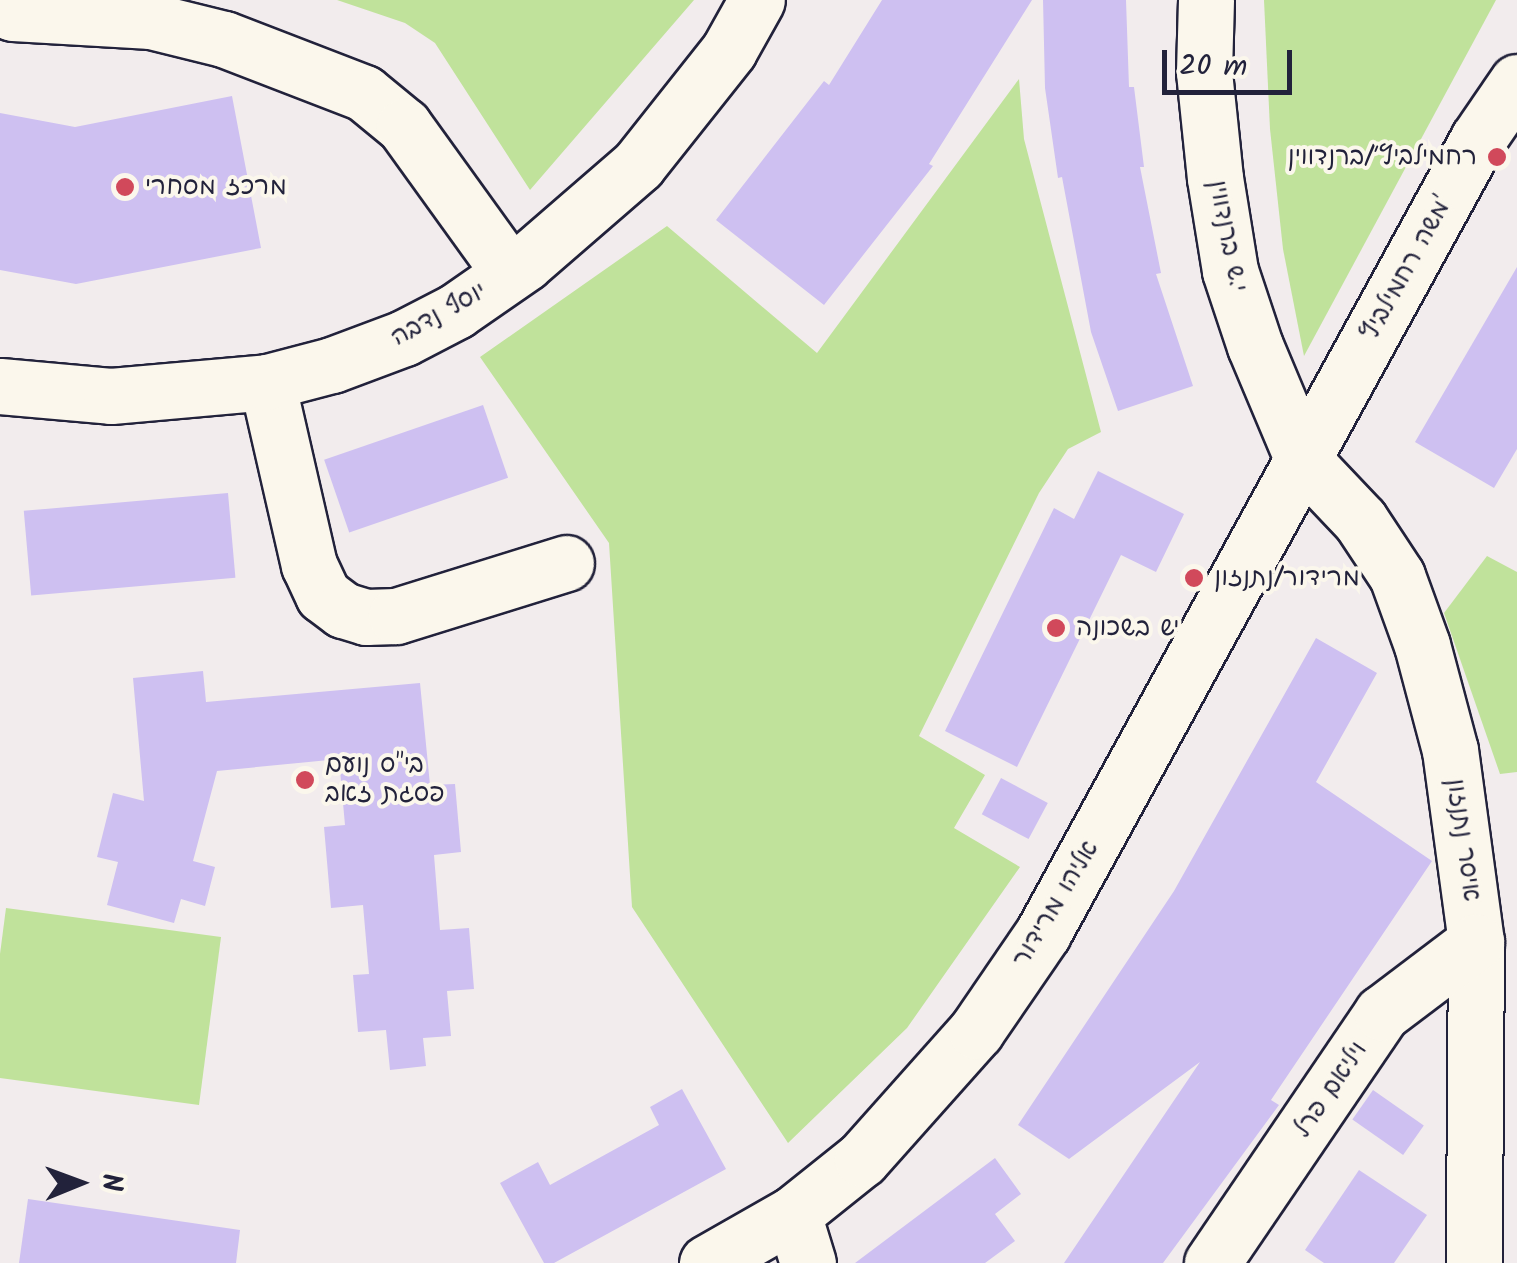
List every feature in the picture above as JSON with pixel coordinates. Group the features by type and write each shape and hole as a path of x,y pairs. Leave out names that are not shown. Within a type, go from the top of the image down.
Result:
{"street":[{"name":"יוסף נדבה","path":"0,386 112,396 267,382 332,366 404,338 456,311 510,274 638,165 729,50 756,0"},
{"name":"י.ש ברנדווין","path":"1206,0 1204,72 1230,271 1254,346 1303,460"},
{"path":"0,8 13,14 151,21 224,40 364,93 404,126 510,274"},
{"name":"משה רחמילביץ'","path":"1303,460 1478,139 1517,82"},
{"path":"267,382 309,565 323,595 343,610 366,617 396,616 566,563"},
{"name":"איסר נתנזון","path":"1303,460 1360,520 1398,576 1450,750 1476,942 1474,1263"},
{"name":"אליהו מרידור","path":"707,1263 801,1238 862,1159 976,1031 1032,949 1303,460"},
{"name":"ויליאם פרל","path":"1212,1263 1382,1013 1476,942"}],"green space":[{"path":"337,0 694,0 530,190 435,43 405,23"},
{"path":"1264,0 1496,0 1304,356 1283,249 1270,129"},
{"path":"1019,79 1024,139 1101,432 1068,449 1039,493 919,736 985,775 954,828 1020,867 907,1028 788,1143 632,907 609,543 480,357 667,226 817,353"},
{"path":"1487,556 1517,572 1517,772 1500,774 1444,613"},
{"path":"6,908 221,937 199,1105 0,1078 0,954"}],"building":[{"path":"882,0 1032,0 929,164 933,166 824,305 716,220 824,81 829,85"},
{"path":"1043,0 1126,0 1129,87 1134,87 1144,167 1140,167 1161,273 1156,274 1193,386 1118,411 1091,332 1062,177 1058,178 1045,88"},
{"name":"מרכז מסחרי","path":"232,96 261,248 76,284 0,270 0,113 75,127"},
{"path":"1517,267 1517,449 1494,488 1415,442"},
{"path":"483,405 508,478 349,533 324,460"},
{"path":"1098,471 1184,514 1156,572 1121,555 1017,767 945,731 1054,508 1074,519"},
{"path":"228,493 235,578 31,596 24,511"},
{"path":"1316,638 1377,673 1316,782 1432,861 1271,1100 1279,1105 1163,1263 1064,1263 1200,1062 1069,1159 1018,1125 1174,891"},
{"path":"203,671 206,702 420,683 430,785 455,784 461,852 434,855 440,930 469,928 474,989 447,991 451,1036 423,1038 426,1066 390,1070 386,1030 358,1032 353,975 369,974 363,905 331,908 324,827 345,825 339,759 217,771 193,861 215,867 205,906 181,899 174,923 107,905 118,862 97,857 113,793 144,801 133,678"},
{"path":"1001,778 1048,803 1029,839 982,814"},
{"path":"682,1089 726,1169 554,1263 544,1263 500,1183 538,1162 550,1185 659,1125 650,1107"},
{"path":"1373,1090 1424,1126 1403,1155 1352,1119"},
{"path":"995,1158 1021,1194 995,1214 1015,1241 985,1263 855,1263"},
{"path":"1359,1170 1427,1215 1394,1263 1324,1263 1305,1250"},
{"path":"28,1199 240,1230 236,1263 19,1263"}],"place":[{"name":"רחמילביץ׳/ברנדווין","path":"1497,157"},
{"name":"מרכז מסחרי","path":"125,187"},
{"name":"מרידור/נתנזון","path":"1194,578"},
{"name":"יש בשכונה","path":"1056,628"},
{"name":"בי\"ס נועם פסגת זאב","path":"305,780"}]}
